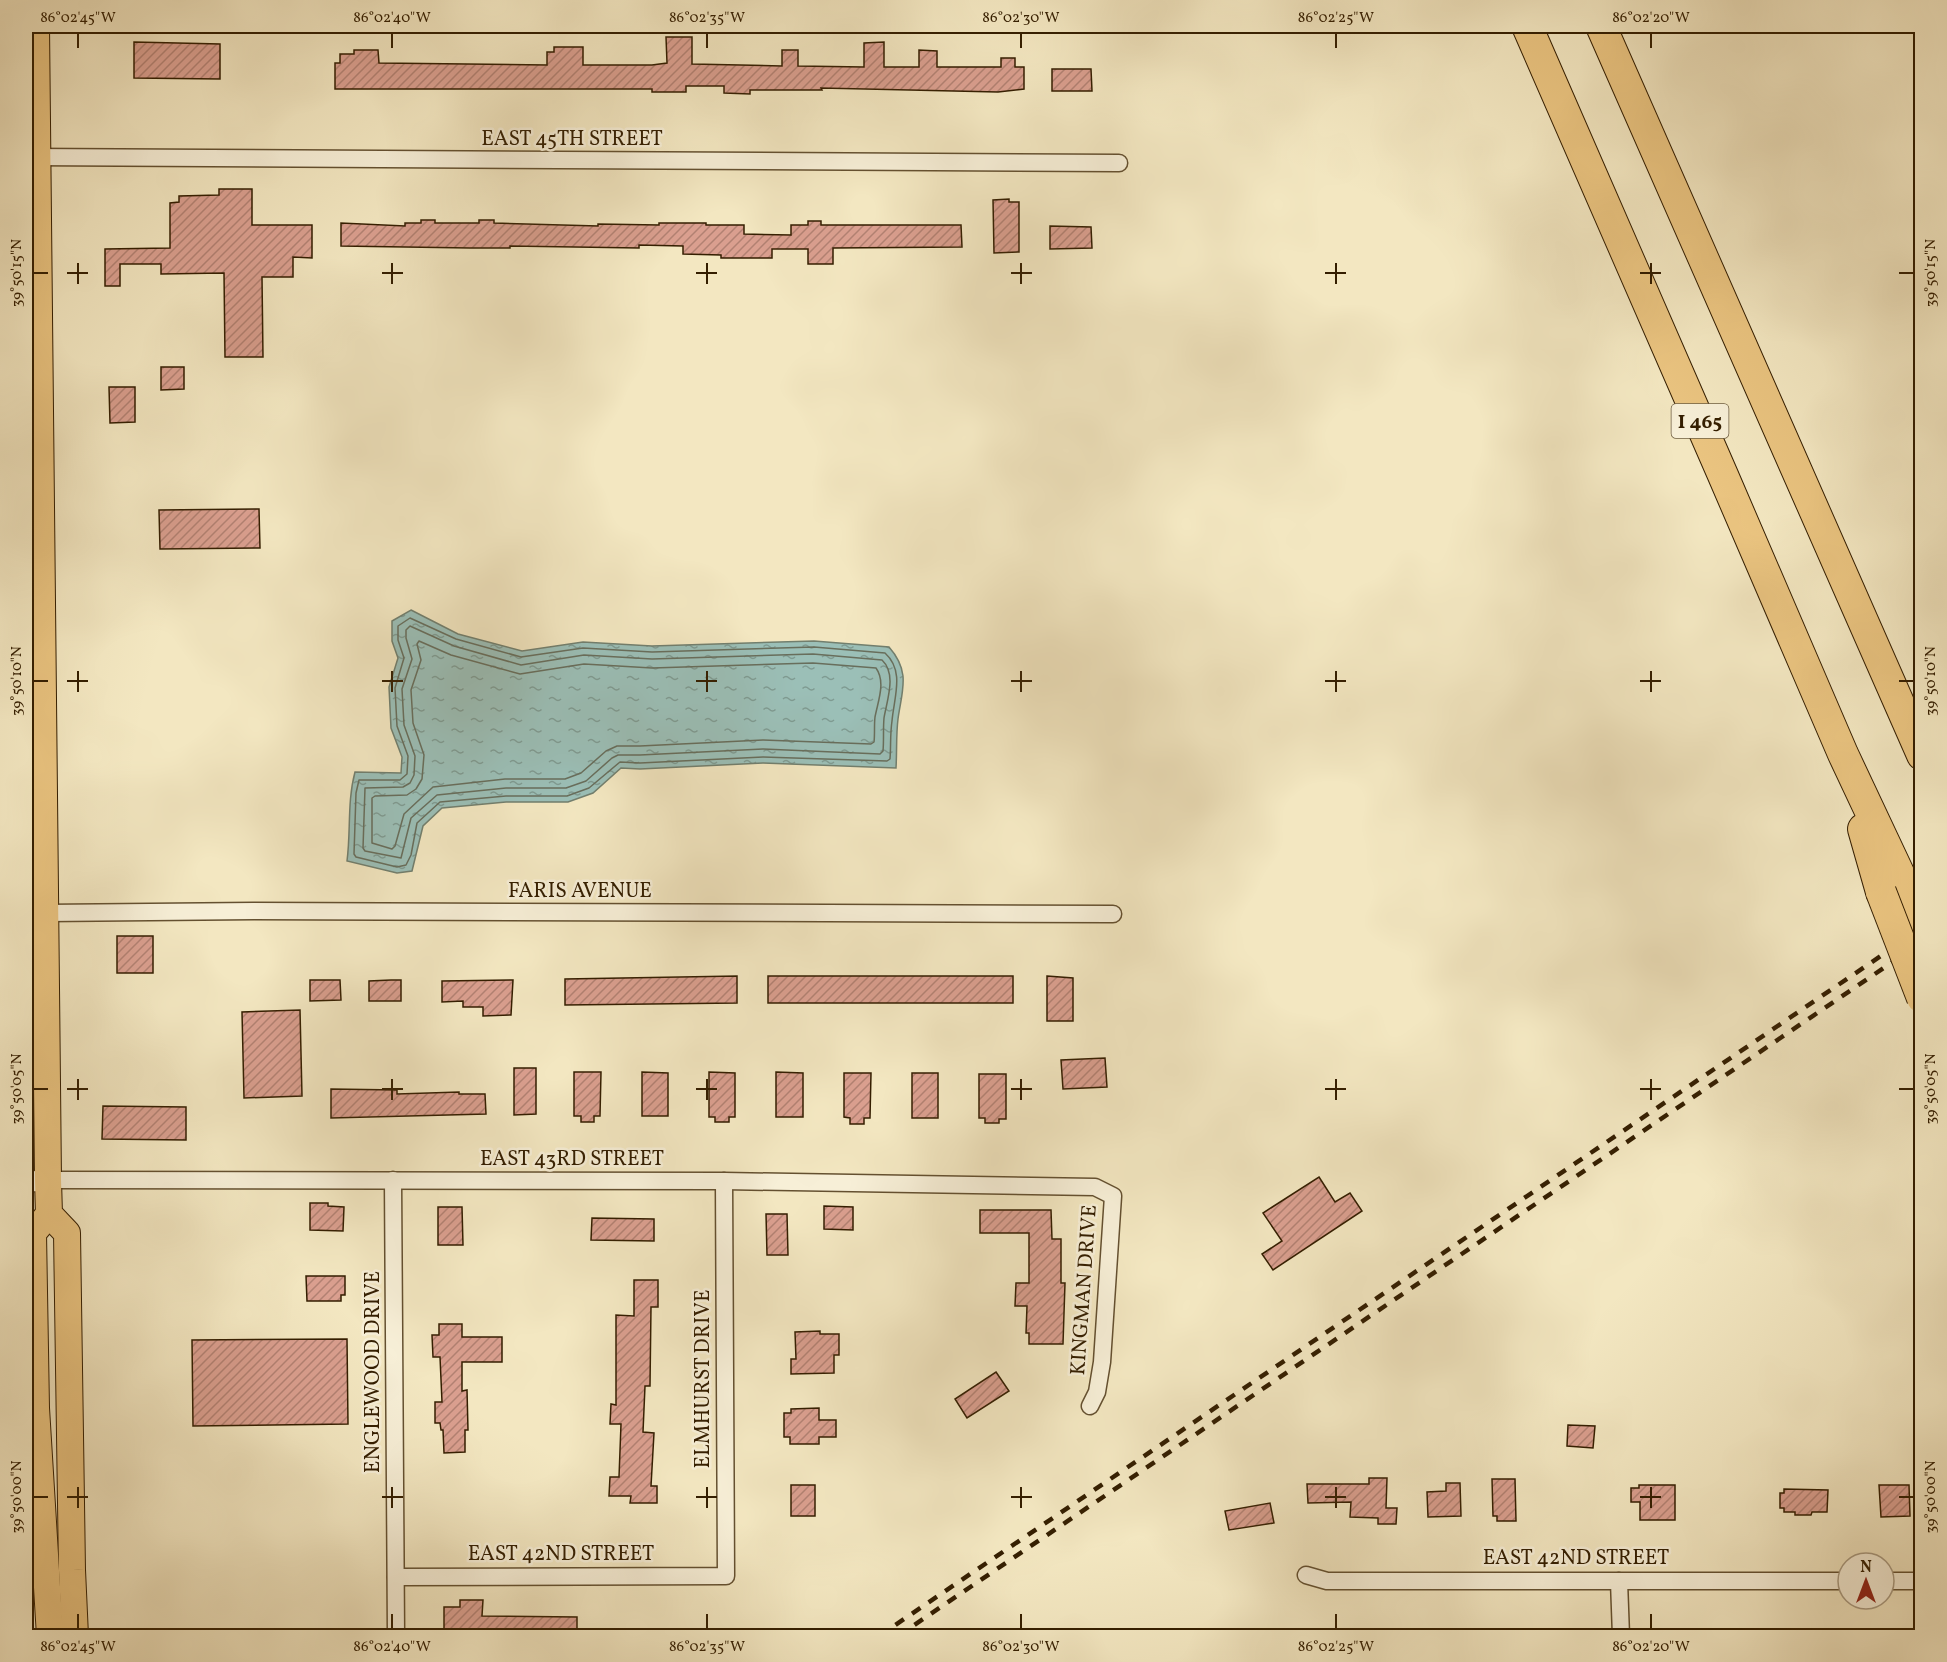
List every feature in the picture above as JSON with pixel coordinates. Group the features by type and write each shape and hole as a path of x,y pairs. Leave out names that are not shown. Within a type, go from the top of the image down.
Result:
{"highway":[{"name":"I 465","path":"1527,26 1843,754 1892,885"},
{"path":"1601,26 1922,755"},
{"path":"1851,592 1922,726"},
{"path":"1892,885 1922,922"},
{"path":"1892,885 1922,998"}],"main road":[{"path":"36,26 31,157 36,880 39,915 37,1181 49,1214 67,1233 75,1636"},
{"path":"49,1214 33,1233 36,1408 50,1636"}],"street":[{"name":"EAST 45TH STREET","path":"31,157 1119,163"},
{"name":"FARIS AVENUE","path":"39,915 254,911 1113,914"},
{"name":"ENGLEWOOD DRIVE","path":"393,1180 396,1636"},
{"name":"EAST 43RD STREET","path":"37,1181 723,1180 1095,1187"},
{"name":"ELMHURST DRIVE","path":"723,1180 726,1576"},
{"name":"KINGMAN DRIVE","path":"1089,1406 1097,1392 1102,1362 1113,1196 1095,1187"},
{"name":"EAST 42ND STREET","path":"1306,1575 1327,1581 1836,1581"},
{"name":"EAST 42ND STREET","path":"396,1577 726,1576"},
{"path":"1619,1581 1621,1636"},
{"path":"1896,1581 1922,1581"}],"water":[{"path":"411,610 458,634 522,651 583,642 652,646 814,641 889,647 896,656 903,673 903,690 897,725 896,768 763,763 621,768 593,793 568,802 506,802 442,808 423,826 412,871 397,873 347,861 351,794 355,772 401,773 402,757 391,728 389,687 398,658 392,641 392,621"}],"building":[{"path":"666,37 692,37 692,64 782,66 782,50 798,50 798,66 864,67 864,43 884,42 884,67 919,67 919,50 937,51 937,67 1001,67 1001,58 1015,58 1015,67 1024,67 1024,89 998,92 821,88 822,90 750,90 750,94 724,93 724,86 686,86 686,92 652,92 652,89 335,89 335,63 340,63 340,54 354,54 354,50 378,50 379,63 547,65 547,52 554,52 554,47 583,47 583,65 652,65 667,63"},
{"path":"134,42 220,44 220,79 134,78"},
{"path":"1052,69 1091,69 1092,91 1052,91"},
{"path":"219,189 252,189 252,225 312,225 312,258 293,257 293,277 262,277 263,357 225,357 224,273 161,274 161,264 120,264 120,286 105,286 105,249 170,248 170,203 179,202 179,196 219,195"},
{"path":"1009,199 1009,202 1019,202 1019,252 994,253 993,200"},
{"path":"421,220 435,220 435,223 479,223 479,220 494,220 494,223 598,226 598,224 706,223 706,225 744,225 744,234 791,235 791,225 808,225 808,221 821,221 821,225 961,225 962,247 833,248 833,264 808,264 808,249 772,249 772,258 721,258 721,255 683,254 683,246 470,248 341,246 341,223 405,226 405,223 421,223"},
{"path":"1050,226 1091,227 1092,248 1050,249"},
{"path":"161,367 184,367 184,389 161,390"},
{"path":"109,387 135,387 135,422 110,423"},
{"path":"259,509 260,548 160,549 159,510"},
{"path":"117,936 153,936 153,973 117,973"},
{"path":"737,976 737,1003 565,1005 565,979"},
{"path":"768,976 1013,976 1013,1003 768,1003"},
{"path":"1047,976 1073,978 1073,1021 1047,1021"},
{"path":"310,980 340,980 341,1000 310,1001"},
{"path":"401,980 401,1001 369,1001 369,981"},
{"path":"513,980 511,1015 483,1016 483,1007 463,1007 463,1001 442,1002 442,981"},
{"path":"300,1010 302,1096 244,1098 242,1012"},
{"path":"1105,1058 1107,1087 1063,1089 1061,1060"},
{"path":"514,1068 536,1068 536,1114 514,1115"},
{"path":"574,1072 601,1072 600,1116 594,1116 594,1122 581,1122 581,1116 574,1116"},
{"path":"642,1072 668,1073 668,1116 642,1116"},
{"path":"709,1072 735,1073 735,1117 729,1117 729,1122 715,1122 715,1117 709,1117"},
{"path":"776,1072 803,1073 803,1117 776,1117"},
{"path":"844,1073 871,1073 870,1118 864,1118 864,1124 850,1124 850,1118 844,1117"},
{"path":"912,1073 938,1073 938,1118 912,1118"},
{"path":"979,1074 1006,1074 1006,1119 999,1119 999,1123 985,1123 985,1118 979,1118"},
{"path":"331,1089 397,1090 397,1094 459,1092 459,1094 485,1094 486,1114 331,1118"},
{"path":"103,1106 186,1107 186,1140 102,1139"},
{"path":"1319,1177 1335,1202 1350,1193 1362,1211 1273,1270 1262,1254 1282,1241 1263,1213"},
{"path":"310,1203 328,1203 328,1206 344,1207 343,1231 310,1230"},
{"path":"824,1206 853,1207 853,1230 824,1229"},
{"path":"438,1207 462,1207 463,1245 438,1245"},
{"path":"980,1210 1051,1210 1052,1239 1061,1239 1061,1283 1065,1283 1063,1344 1029,1344 1029,1333 1026,1333 1027,1306 1015,1306 1016,1283 1029,1283 1029,1233 980,1233"},
{"path":"766,1214 787,1214 788,1255 767,1255"},
{"path":"592,1218 654,1219 654,1241 591,1240"},
{"path":"306,1276 345,1276 345,1295 341,1295 341,1301 307,1301"},
{"path":"634,1280 658,1280 658,1307 651,1307 650,1386 645,1386 643,1432 654,1433 651,1486 657,1486 657,1503 630,1503 631,1496 609,1496 610,1477 619,1477 621,1424 610,1424 611,1404 616,1405 616,1315 634,1316"},
{"path":"439,1324 462,1324 462,1337 502,1337 502,1362 462,1362 462,1391 467,1390 468,1430 465,1430 465,1452 444,1453 443,1430 441,1430 440,1423 435,1423 435,1402 442,1402 440,1357 433,1357 432,1335 439,1335"},
{"path":"820,1331 820,1334 839,1334 839,1355 834,1355 834,1373 791,1374 791,1359 796,1359 795,1332"},
{"path":"347,1339 348,1424 193,1426 192,1340"},
{"path":"996,1372 1009,1391 967,1418 955,1399"},
{"path":"819,1408 819,1420 836,1420 836,1437 819,1437 819,1444 790,1444 790,1437 784,1437 784,1413 791,1413 791,1409"},
{"path":"1568,1425 1595,1426 1593,1448 1567,1446"},
{"path":"1369,1478 1387,1478 1386,1508 1397,1508 1396,1524 1378,1524 1378,1518 1350,1517 1351,1502 1308,1503 1307,1484 1369,1484"},
{"path":"1492,1479 1515,1479 1516,1521 1497,1521 1497,1516 1493,1516"},
{"path":"1446,1483 1460,1483 1461,1516 1428,1517 1427,1492 1446,1491"},
{"path":"791,1485 815,1485 815,1516 791,1516"},
{"path":"1639,1485 1675,1485 1675,1520 1640,1520 1640,1502 1631,1502 1631,1488 1639,1488"},
{"path":"1879,1485 1909,1485 1910,1516 1881,1517"},
{"path":"1784,1489 1828,1490 1827,1512 1795,1515 1795,1512 1784,1512 1784,1508 1780,1508 1780,1493 1784,1493"},
{"path":"1270,1503 1274,1523 1229,1530 1225,1511"},
{"path":"460,1600 483,1600 482,1616 577,1617 577,1636 444,1636 444,1607 460,1607"}],"railway":[{"path":"879,1636 1922,928"},
{"path":"898,1636 1922,942"}]}
